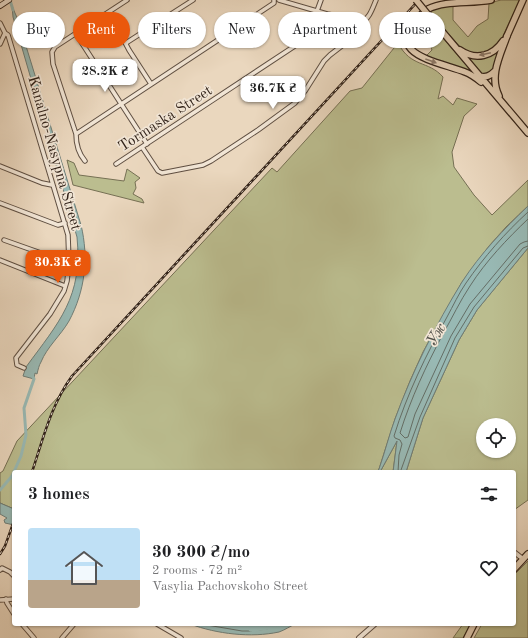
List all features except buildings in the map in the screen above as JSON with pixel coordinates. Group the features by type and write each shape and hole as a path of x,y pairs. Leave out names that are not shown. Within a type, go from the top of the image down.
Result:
{"main road":[{"path":"416,0 528,133"},
{"path":"488,86 467,72 430,61 412,51 407,42 407,33 411,26 432,5 444,2 491,0"},
{"path":"479,76 489,76 494,71 523,0"},
{"path":"0,6 8,1"},
{"path":"457,48 468,55 485,55 498,48 507,36"},
{"path":"494,71 496,89 504,105"},
{"path":"516,567 528,554"},
{"path":"466,638 473,626"}],"street":[{"path":"109,12 127,0"},
{"path":"130,40 193,0"},
{"path":"76,134 274,3 274,0"},
{"path":"279,0 320,12"},
{"path":"317,11 321,0"},
{"path":"371,12 376,0"},
{"name":"Kanalno-Nasypna Street","path":"0,23 5,33 8,34 68,235 69,263 65,286 50,314 16,358 17,365 24,368"},
{"path":"0,44 5,33"},
{"path":"73,36 55,48 51,54 76,134 77,146 82,157 86,161"},
{"path":"85,48 147,144"},
{"path":"128,48 151,84"},
{"name":"Tormaska Street","path":"116,164 292,48"},
{"path":"142,147 158,171 162,173 204,165 270,122 296,103 324,62 339,48"},
{"path":"0,166 42,183 52,185"},
{"path":"0,203 58,225 65,223"},
{"path":"4,240 69,263"},
{"path":"0,260 65,286"},
{"path":"516,554 523,559"},
{"path":"0,570 2,568 12,574"},
{"path":"6,599 12,611"},
{"path":"0,600 12,599"},
{"path":"24,626 34,638"},
{"path":"62,638 72,626"},
{"path":"160,626 181,638"},
{"path":"359,638 373,626"}],"green space":[{"path":"501,0 520,0 499,44 489,52 473,54 463,50 445,30 445,12 431,12 431,10 438,6 453,5 453,20 468,37 477,26 488,19 489,3"},
{"path":"445,40 473,73 425,57 432,50 431,48 445,48"},
{"path":"394,48 401,48 408,56 431,68 443,77 438,99 443,96 453,105 457,98 477,104 464,116 452,152 454,167 474,195 492,215 528,180 528,206 489,246 462,282 423,352 395,419 378,470 12,470 12,508 0,503 0,473 3,471 17,441 272,168 277,172 350,91 362,88"},
{"path":"498,49 500,50 495,65 490,72 482,74 468,57"},
{"path":"67,160 74,163 79,175 124,181 127,169 140,178 135,182 136,188 133,194 142,199 144,203 73,185"},
{"path":"528,248 528,500 516,509 516,470 407,470 423,418 459,340 477,310"},
{"path":"397,441 393,470 381,470"},
{"path":"528,561 528,638 474,638 481,626 516,626 516,573"},
{"path":"462,626 470,626 463,638 453,638"}],"water":[{"path":"22,48 27,48 81,225 85,250 82,286 79,298 69,321 50,346 37,374 35,373 34,379 23,376 26,367 58,322 72,293 78,258 77,237"},
{"path":"528,206 528,248 477,310 459,340 423,418 407,470 393,470 397,441 381,470 378,470 395,419 425,349 462,282 484,252"},
{"path":"0,503 12,508 12,525 5,523 4,520 7,518 0,514"},
{"path":"197,626 261,626 257,629 259,630 267,629 273,626 292,626 279,632 257,635 223,633"}],"waterway":[{"path":"10,0 13,10"},
{"path":"15,470 21,456 26,435 24,408 34,379 33,377"},
{"path":"0,490 12,476"},
{"name":"Уж","path":"251,629 275,626"}],"railway":[{"path":"33,470 53,410 72,376 419,0"},
{"path":"0,554 5,546 12,527"}]}
